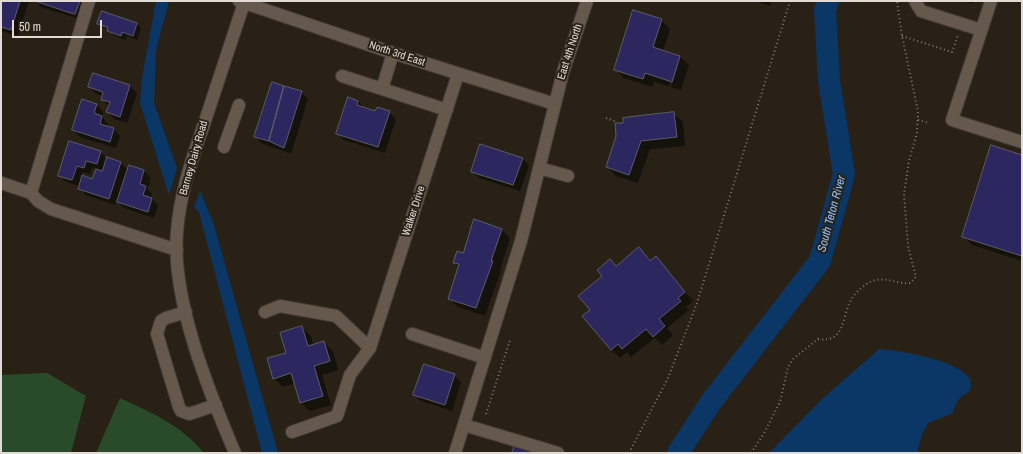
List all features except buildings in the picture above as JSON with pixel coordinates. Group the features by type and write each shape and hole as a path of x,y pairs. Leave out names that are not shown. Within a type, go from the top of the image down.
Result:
{"street":[{"path":"31,192 89,1"},
{"name":"East 4th North","path":"455,453 521,241 563,72 587,1"},
{"path":"991,1 952,120 1022,142"},
{"name":"North 3rd East","path":"242,2 393,53 555,104"},
{"name":"Barney Dairy Road","path":"235,453 216,405 186,312 180,284 177,233 179,214 188,170 242,2"},
{"path":"918,6 981,30"},
{"path":"382,89 393,53"},
{"name":"Walker Drive","path":"292,432 337,416 350,375 370,348 458,74"},
{"path":"342,76 446,110"},
{"path":"224,147 239,105"},
{"path":"539,168 568,176"},
{"path":"1,183 31,192 38,201 51,209 177,250"},
{"path":"265,312 280,306 336,316 370,348"},
{"path":"186,312 166,318 158,328 157,334 179,407 181,411 189,414 216,405"},
{"path":"412,334 485,358"},
{"path":"464,425 558,453"}],"path":[{"path":"629,453 668,378 697,303 790,1"},
{"path":"751,453 763,435 780,402 788,367 793,359 818,339 826,340 833,338 843,324 852,299 869,282 887,279 910,284 916,277 908,246 904,194 909,161 917,133 918,111 902,36 897,1"},
{"path":"902,36 952,52 960,30"},
{"path":"606,118 617,122"},
{"path":"918,120 929,123"},
{"path":"486,414 510,340"}],"green space":[{"path":"47,373 86,396 71,453 1,453 1,375"},
{"path":"120,398 176,427 195,443 204,453 96,453"}],"water":[{"path":"156,1 169,1 156,50 154,103 177,168 169,195 140,103 142,78"},
{"path":"200,191 214,225 278,453 262,453 199,212 194,207"},
{"path":"879,349 933,359 961,370 969,378 971,386 970,389 958,400 953,413 928,423 922,435 917,453 769,453 822,399"}],"waterway":[{"name":"South Teton River","path":"678,453 711,402 820,261 844,174 829,81 825,10 828,1"}]}
